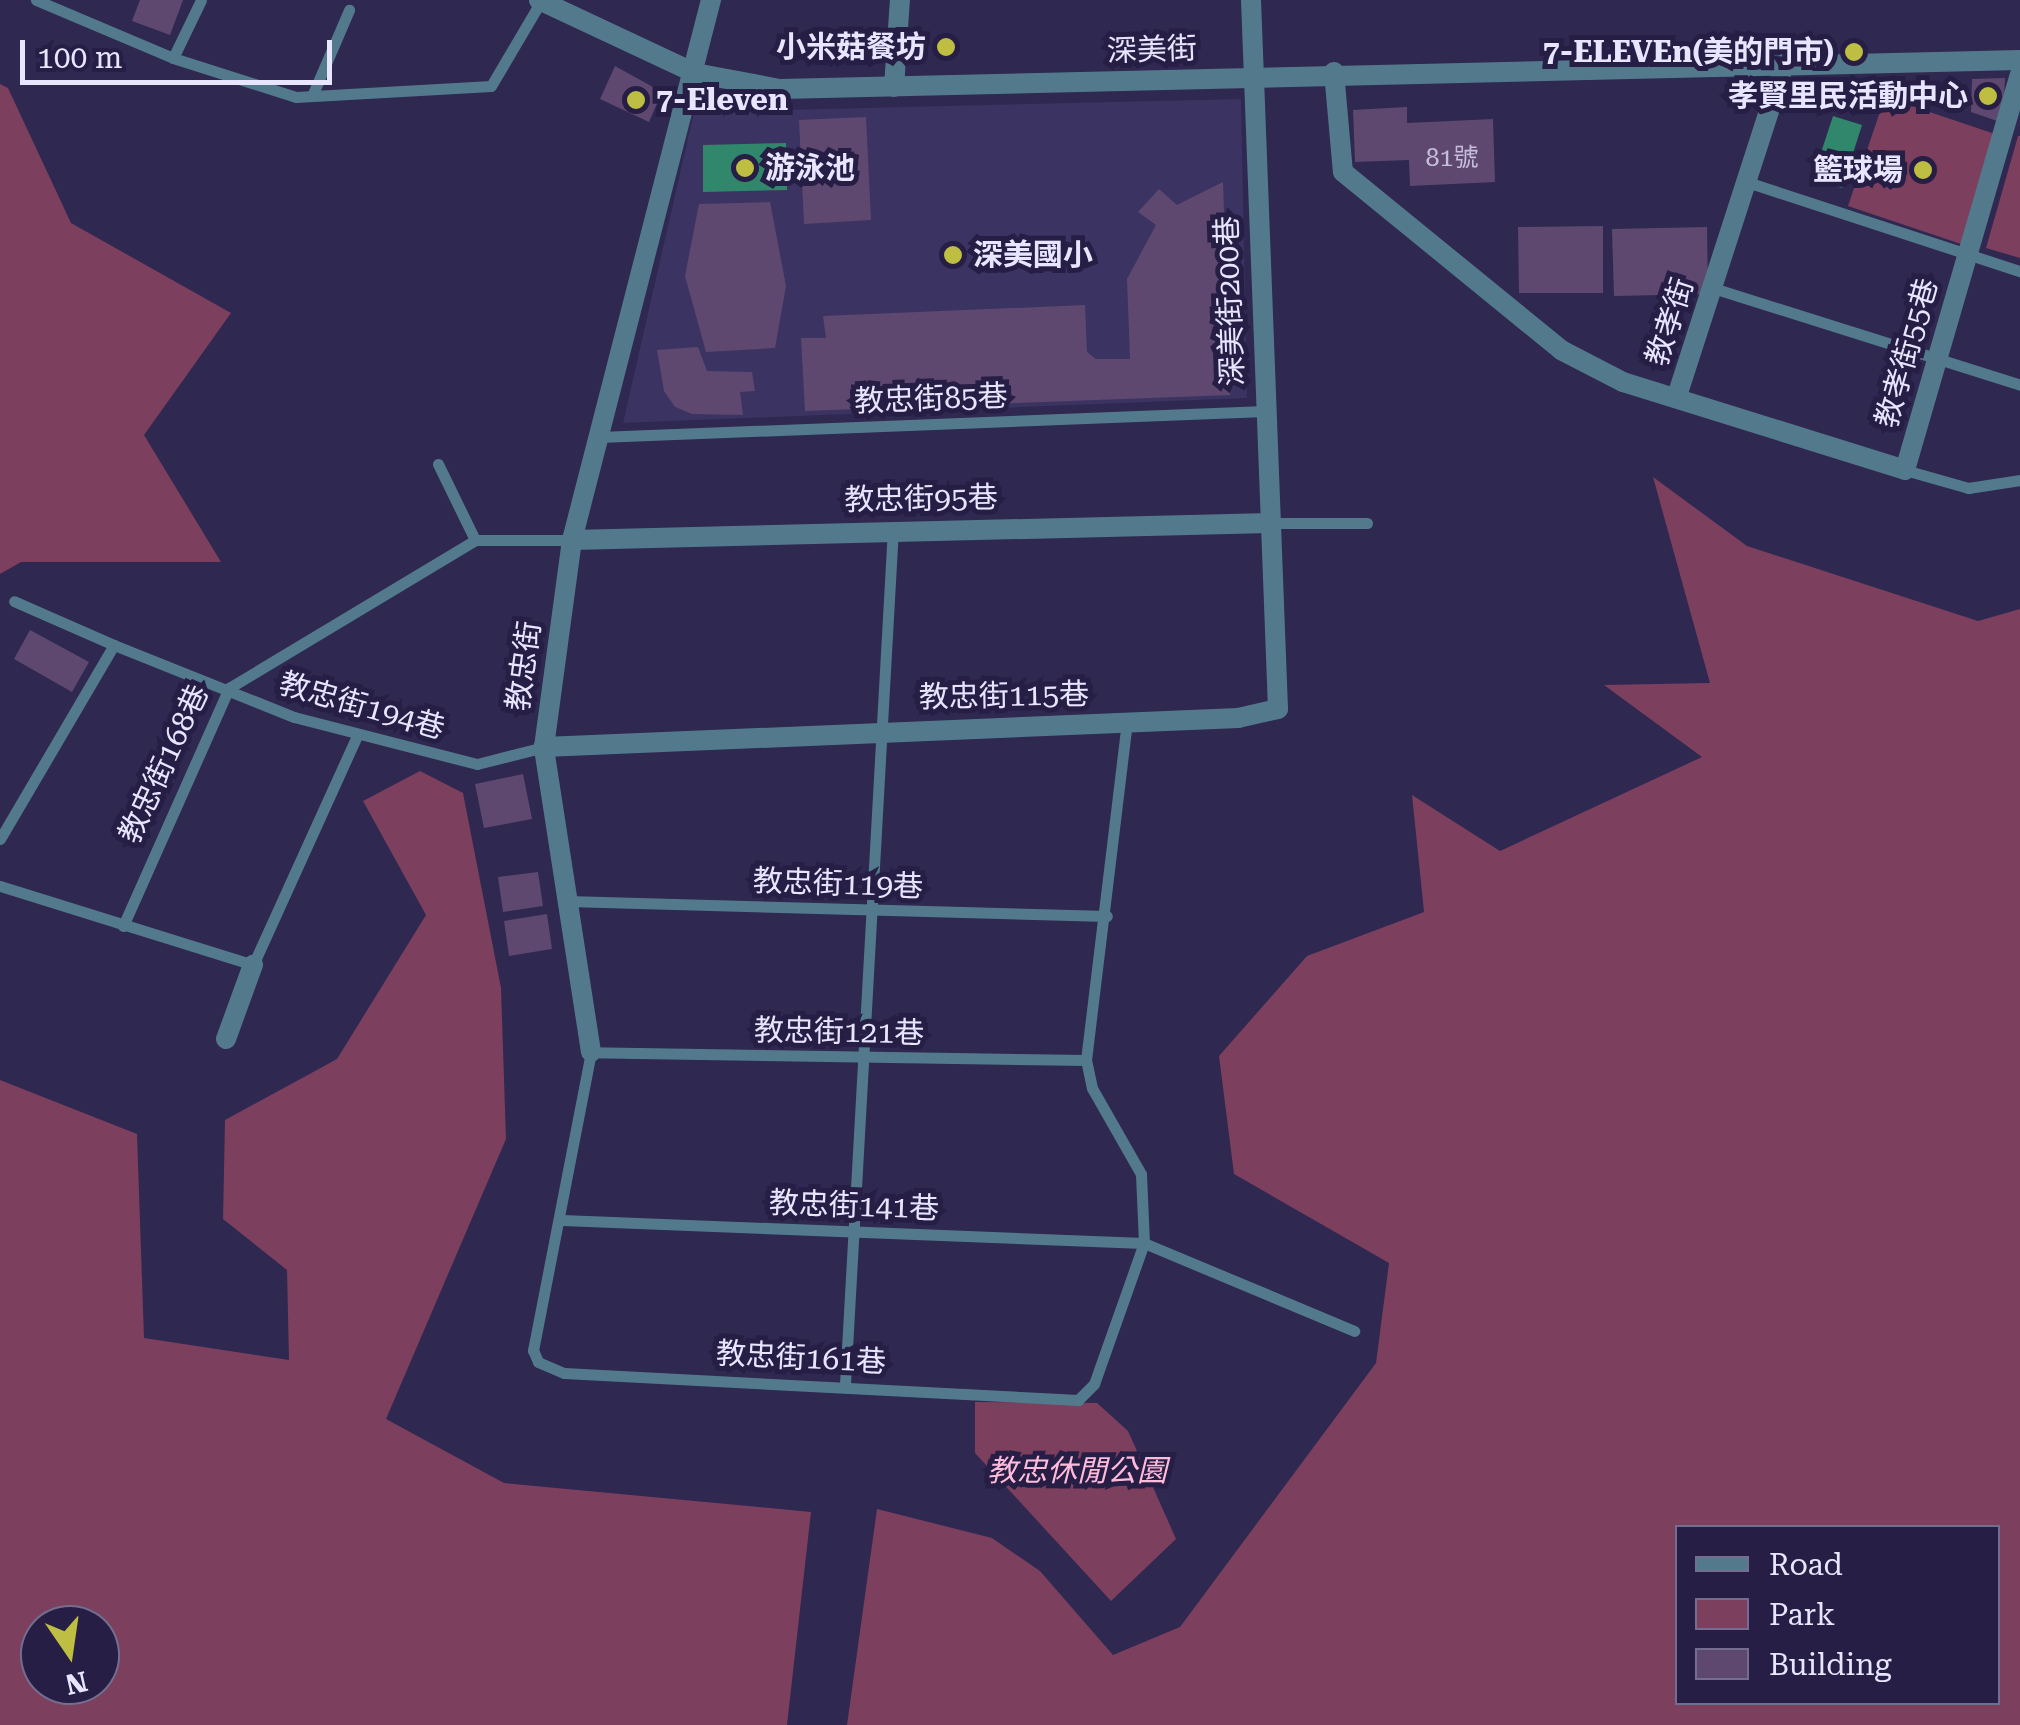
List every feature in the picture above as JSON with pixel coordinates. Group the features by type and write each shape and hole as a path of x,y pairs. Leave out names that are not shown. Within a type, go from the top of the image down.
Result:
{"street":[{"name":"深美街","path":"540,0 695,73 780,89 1334,72 1784,64"},
{"name":"教忠街","path":"591,1052 544,747 572,540 695,73 710,0"},
{"path":"894,87 900,0"},
{"name":"深美街200巷","path":"1251,0 1270,523"},
{"path":"1784,64 2020,60"},
{"name":"教孝街","path":"1334,72 1343,172 1561,350 1623,382 1677,396 1784,64"},
{"name":"教孝街55巷","path":"1905,470 1968,253 2014,127 2020,74"},
{"path":"1677,396 1905,470"},
{"name":"教忠街95巷","path":"572,540 893,529 1270,523"},
{"name":"教忠街115巷","path":"544,747 882,729 1238,718 1278,709 1270,523"},
{"path":"226,1039 254,965"}],"lane":[{"path":"36,0 173,58 312,96 491,86 540,0"},
{"path":"173,58 201,0"},
{"path":"312,96 349,10"},
{"path":"1747,182 2020,271"},
{"path":"1713,288 2020,385"},
{"name":"教忠街85巷","path":"599,437 1265,412"},
{"path":"438,464 475,540 572,540"},
{"path":"1905,470 1968,488 2020,480"},
{"path":"1270,523 1367,523"},
{"path":"845,1384 893,529"},
{"name":"教忠街168巷","path":"123,926 229,688 475,540"},
{"name":"教忠街194巷","path":"14,602 294,717 477,764 544,747"},
{"path":"0,839 114,645"},
{"path":"1127,723 1107,916 1086,1060 1092,1088 1141,1174 1144,1243 1354,1331"},
{"path":"0,886 254,965 358,734"},
{"name":"教忠街119巷","path":"567,900 1107,916"},
{"name":"教忠街121巷","path":"591,1052 1086,1060"},
{"name":"教忠街","path":"533,1350 562,1220 591,1052"},
{"name":"教忠街141巷","path":"562,1220 1144,1243"},
{"name":"教忠街161巷","path":"533,1350 545,1370 564,1373 845,1384 1078,1400 1094,1384 1114,1340 1144,1243"}],"shaded area":[{"name":"深美國小","path":"1241,99 1247,398 623,423 694,112"},
{"path":"1833,116 1862,125 1842,188 1813,177"},
{"name":"游泳池","path":"786,143 787,190 703,192 703,145"}],"green space":[{"path":"0,84 8,88 71,223 231,313 144,435 221,562 21,562 0,574"},
{"name":"籃球場","path":"1885,97 1998,135 1961,244 1848,206"},
{"path":"2020,136 2020,258 1986,248"},
{"path":"1653,477 1747,546 1978,621 2020,609 2020,1725 847,1725 877,1509 992,1538 1040,1571 1113,1655 1180,1627 1376,1363 1389,1263 1234,1174 1219,1056 1307,956 1424,912 1412,795 1500,851 1702,757 1604,685 1710,683"},
{"path":"420,771 463,793 501,988 506,1139 386,1419 504,1483 811,1512 787,1725 0,1725 0,1080 137,1134 144,1338 289,1360 287,1270 223,1219 225,1120 337,1059 426,915 363,801"},
{"name":"教忠休閒公園","path":"975,1402 1097,1403 1128,1431 1176,1539 1111,1601 975,1453"}],"building":[{"path":"140,0 183,0 170,35 132,21"},
{"path":"615,66 662,92 649,122 600,99"},
{"name":"孝賢里民活動中心","path":"2005,78 2003,123 1971,112 1972,79"},
{"path":"1407,107 1407,123 1493,119 1495,182 1410,186 1409,160 1355,162 1353,110"},
{"path":"866,117 871,220 804,224 799,120"},
{"path":"1223,182 1230,395 805,411 801,338 826,338 823,316 1085,305 1087,352 1096,359 1130,359 1127,279 1156,225 1138,212 1159,189 1177,205"},
{"path":"770,202 786,286 775,348 706,352 685,276 699,204"},
{"path":"1603,226 1603,293 1519,293 1518,227"},
{"path":"1707,227 1708,294 1614,296 1612,229"},
{"path":"698,347 707,371 752,372 755,391 740,392 743,415 692,414 675,407 664,391 657,350"},
{"path":"30,630 89,662 72,692 14,659"},
{"path":"523,774 532,819 484,828 475,784"},
{"path":"538,872 543,906 503,912 498,877"},
{"path":"547,914 552,949 509,956 504,921"}],"place":[{"name":"小米菇餐坊","path":"946,47"},
{"name":"7-ELEVEn(美的門市)","path":"1854,52"},
{"name":"孝賢里民活動中心","path":"1988,96"},
{"name":"7-Eleven","path":"636,100"},
{"name":"游泳池","path":"745,168"},
{"name":"籃球場","path":"1923,170"},
{"name":"深美國小","path":"953,255"}]}
